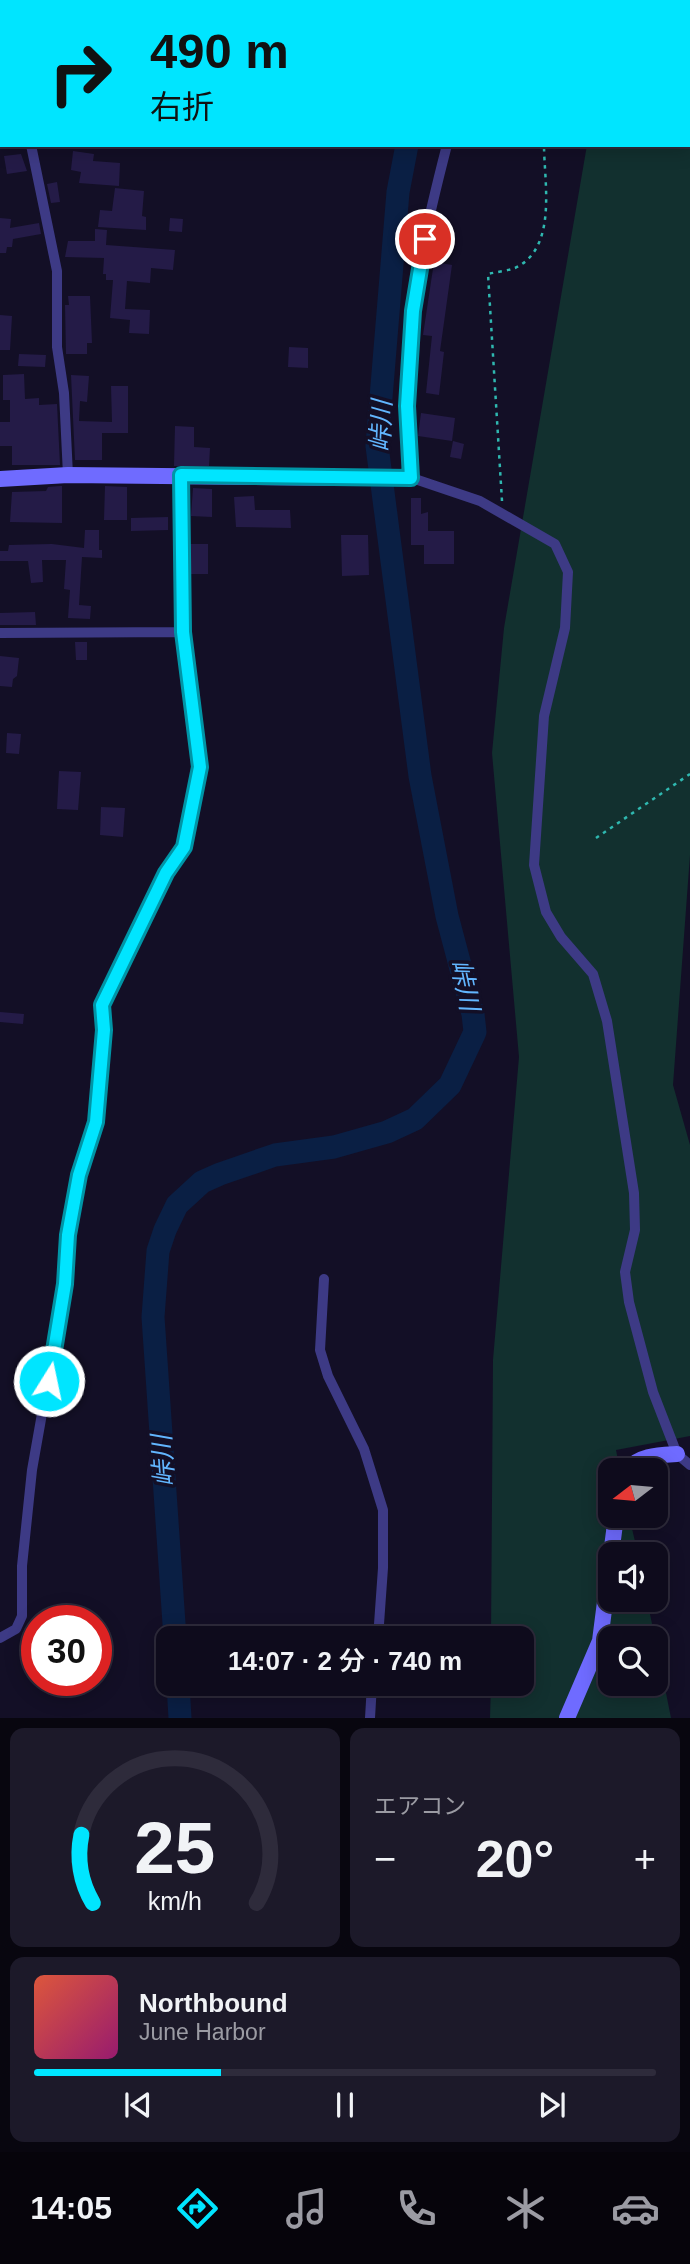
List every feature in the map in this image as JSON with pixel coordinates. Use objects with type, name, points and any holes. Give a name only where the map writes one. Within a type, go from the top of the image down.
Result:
[{"type":"street","points":[[31,147],[57,271],[57,347],[64,393],[68,475]]},
{"type":"street","points":[[411,478],[407,406],[413,311],[429,215],[446,147]]},
{"type":"street","points":[[0,479],[68,475],[411,478],[503,512],[555,544],[568,572],[565,628],[544,716],[534,865],[546,912],[561,937],[593,974],[607,1021],[634,1193],[635,1230],[625,1272],[629,1302],[653,1392],[677,1454],[690,1465]]},
{"type":"street","points":[[0,1638],[16,1629],[22,1616],[22,1566],[32,1470],[65,1284],[68,1235],[79,1175],[96,1122],[104,1030],[102,1005],[166,873],[184,847],[200,767],[183,632],[181,475]]},
{"type":"street","points":[[0,634],[183,632]]},
{"type":"street","points":[[324,1279],[320,1350],[328,1376],[364,1449],[383,1510],[380,1626]]},
{"type":"street","points":[[646,1458],[677,1454]]},
{"type":"street","points":[[567,1718],[600,1641],[614,1528]]},
{"type":"street","points":[[370,1718],[371,1696]]},
{"type":"path","points":[[503,512],[488,274],[516,267],[535,250],[541,237],[546,206],[544,147]]},
{"type":"path","points":[[596,838],[690,774]]},
{"type":"green space","points":[[587,147],[690,147],[690,855],[673,1085],[690,1145],[690,1436],[616,1450],[618,1458],[598,1458],[598,1528],[632,1528],[635,1542],[598,1542],[598,1612],[650,1612],[652,1626],[598,1626],[598,1696],[667,1696],[671,1718],[490,1718],[491,1696],[534,1696],[534,1626],[491,1626],[493,1360],[519,1057],[492,753],[504,628]]},
{"type":"building","points":[[73,151],[94,154],[93,161],[120,163],[119,186],[79,183],[81,172],[71,170]]},
{"type":"building","points":[[21,154],[27,171],[7,174],[4,156]]},
{"type":"building","points":[[57,182],[60,202],[51,203],[47,184]]},
{"type":"building","points":[[115,188],[144,191],[142,216],[146,217],[146,230],[98,227],[100,210],[112,211]]},
{"type":"building","points":[[0,218],[11,219],[10,228],[39,223],[41,234],[13,239],[12,247],[7,247],[6,253],[0,253]]},
{"type":"building","points":[[170,218],[183,219],[182,232],[169,231]]},
{"type":"building","points":[[95,229],[107,230],[106,245],[175,250],[173,270],[151,268],[150,283],[127,281],[125,309],[150,310],[149,334],[129,333],[130,320],[110,318],[113,280],[106,280],[106,274],[103,274],[104,258],[65,257],[68,241],[95,241]]},
{"type":"building","points":[[434,262],[452,265],[440,351],[444,352],[439,395],[426,393],[432,336],[423,335]]},
{"type":"building","points":[[68,296],[90,296],[92,343],[87,343],[87,354],[66,354],[65,305],[69,305]]},
{"type":"building","points":[[0,315],[12,316],[10,350],[0,350]]},
{"type":"building","points":[[289,347],[308,348],[308,368],[288,367]]},
{"type":"building","points":[[19,354],[46,355],[45,367],[18,366]]},
{"type":"building","points":[[24,374],[25,399],[39,398],[39,405],[57,404],[60,465],[12,465],[12,446],[0,446],[0,422],[10,422],[10,400],[3,400],[3,375]]},
{"type":"building","points":[[71,375],[89,376],[87,402],[80,401],[79,421],[112,422],[111,386],[128,386],[128,433],[102,433],[102,460],[75,460]]},
{"type":"building","points":[[421,413],[455,418],[452,441],[418,436]]},
{"type":"building","points":[[175,426],[194,427],[194,447],[210,448],[209,466],[174,466]]},
{"type":"building","points":[[453,441],[464,444],[461,459],[450,457]]},
{"type":"building","points":[[62,486],[62,523],[10,522],[12,492],[46,491],[48,487]]},
{"type":"building","points":[[105,486],[127,487],[127,520],[104,520]]},
{"type":"building","points":[[193,488],[212,489],[212,517],[191,516]]},
{"type":"building","points":[[254,496],[255,510],[290,510],[291,528],[236,527],[234,497]]},
{"type":"building","points":[[411,498],[421,498],[421,514],[428,512],[428,531],[454,531],[454,564],[424,564],[424,545],[411,545]]},
{"type":"building","points":[[168,517],[168,530],[131,531],[131,518]]},
{"type":"building","points":[[85,530],[99,530],[99,550],[102,550],[102,558],[82,557],[79,605],[91,606],[90,619],[68,618],[70,590],[64,589],[66,560],[42,560],[43,582],[31,583],[28,561],[0,561],[0,551],[8,551],[9,545],[52,544],[84,548]]},
{"type":"building","points":[[341,535],[368,535],[369,575],[342,576]]},
{"type":"building","points":[[190,544],[208,544],[208,574],[190,574]]},
{"type":"building","points":[[35,612],[36,625],[0,625],[0,613]]},
{"type":"building","points":[[75,642],[87,642],[87,660],[76,660]]},
{"type":"building","points":[[0,656],[19,658],[17,676],[13,679],[12,687],[0,686]]},
{"type":"building","points":[[7,733],[21,734],[19,754],[6,753]]},
{"type":"building","points":[[59,771],[81,772],[78,810],[57,809]]},
{"type":"building","points":[[101,807],[125,808],[123,837],[100,835]]},
{"type":"building","points":[[0,1012],[24,1014],[23,1024],[0,1022]]},
{"type":"waterway","name":"峠川","points":[[174,1626],[153,1317],[158,1251],[177,1205],[202,1182],[220,1174],[275,1155],[334,1147],[387,1132],[415,1119],[450,1085],[475,1032],[473,1014],[447,916],[420,776],[377,446],[398,192],[407,147]]},
{"type":"waterway","name":"峠川","points":[[179,1696],[180,1718]]},
{"type":"route","points":[[49,1381],[65,1284],[68,1235],[79,1175],[96,1122],[100,1048],[104,1030],[102,1005],[166,873],[184,847],[200,767],[183,632],[181,475],[411,478],[407,406],[413,311],[425,239]]}]
